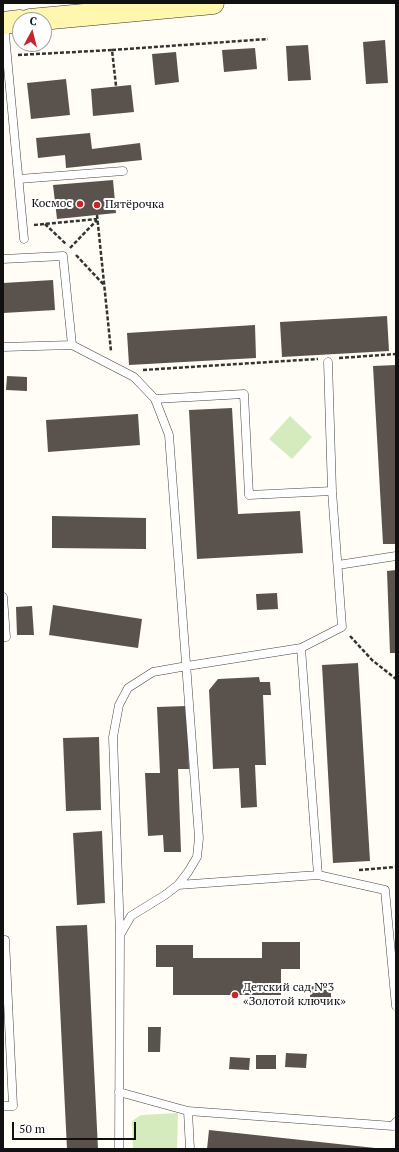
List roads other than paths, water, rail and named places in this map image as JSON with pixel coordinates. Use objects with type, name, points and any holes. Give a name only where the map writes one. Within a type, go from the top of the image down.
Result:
[{"type":"street","points":[[52,18],[213,3]]},
{"type":"lane","points":[[9,22],[7,56],[24,239]]},
{"type":"lane","points":[[18,179],[123,171]]},
{"type":"lane","points":[[3,259],[62,256],[72,345]]},
{"type":"lane","points":[[3,347],[72,345],[134,377],[155,399],[169,435],[199,838],[197,856],[188,872],[178,885],[131,916],[120,935]]},
{"type":"lane","points":[[119,1149],[120,935],[113,737],[119,705],[128,688],[153,672],[301,648],[342,627],[332,491],[329,360]]},
{"type":"lane","points":[[155,399],[244,394],[249,494],[332,491]]},
{"type":"lane","points":[[338,565],[396,556]]},
{"type":"lane","points":[[3,597],[6,637],[3,637]]},
{"type":"lane","points":[[301,648],[318,874]]},
{"type":"lane","points":[[178,885],[318,874],[385,890],[396,1006]]},
{"type":"lane","points":[[3,940],[5,940],[13,1106],[3,1106]]},
{"type":"lane","points":[[119,1092],[188,1111],[393,1126],[396,1122]]},
{"type":"lane","points":[[188,1111],[190,1149]]},
{"type":"place","name":"Космос","points":[[80,204]]},
{"type":"place","name":"Пятёрочка","points":[[97,205]]},
{"type":"place","name":"Детский сад №3 «Золотой ключик»","points":[[235,995]]}]
